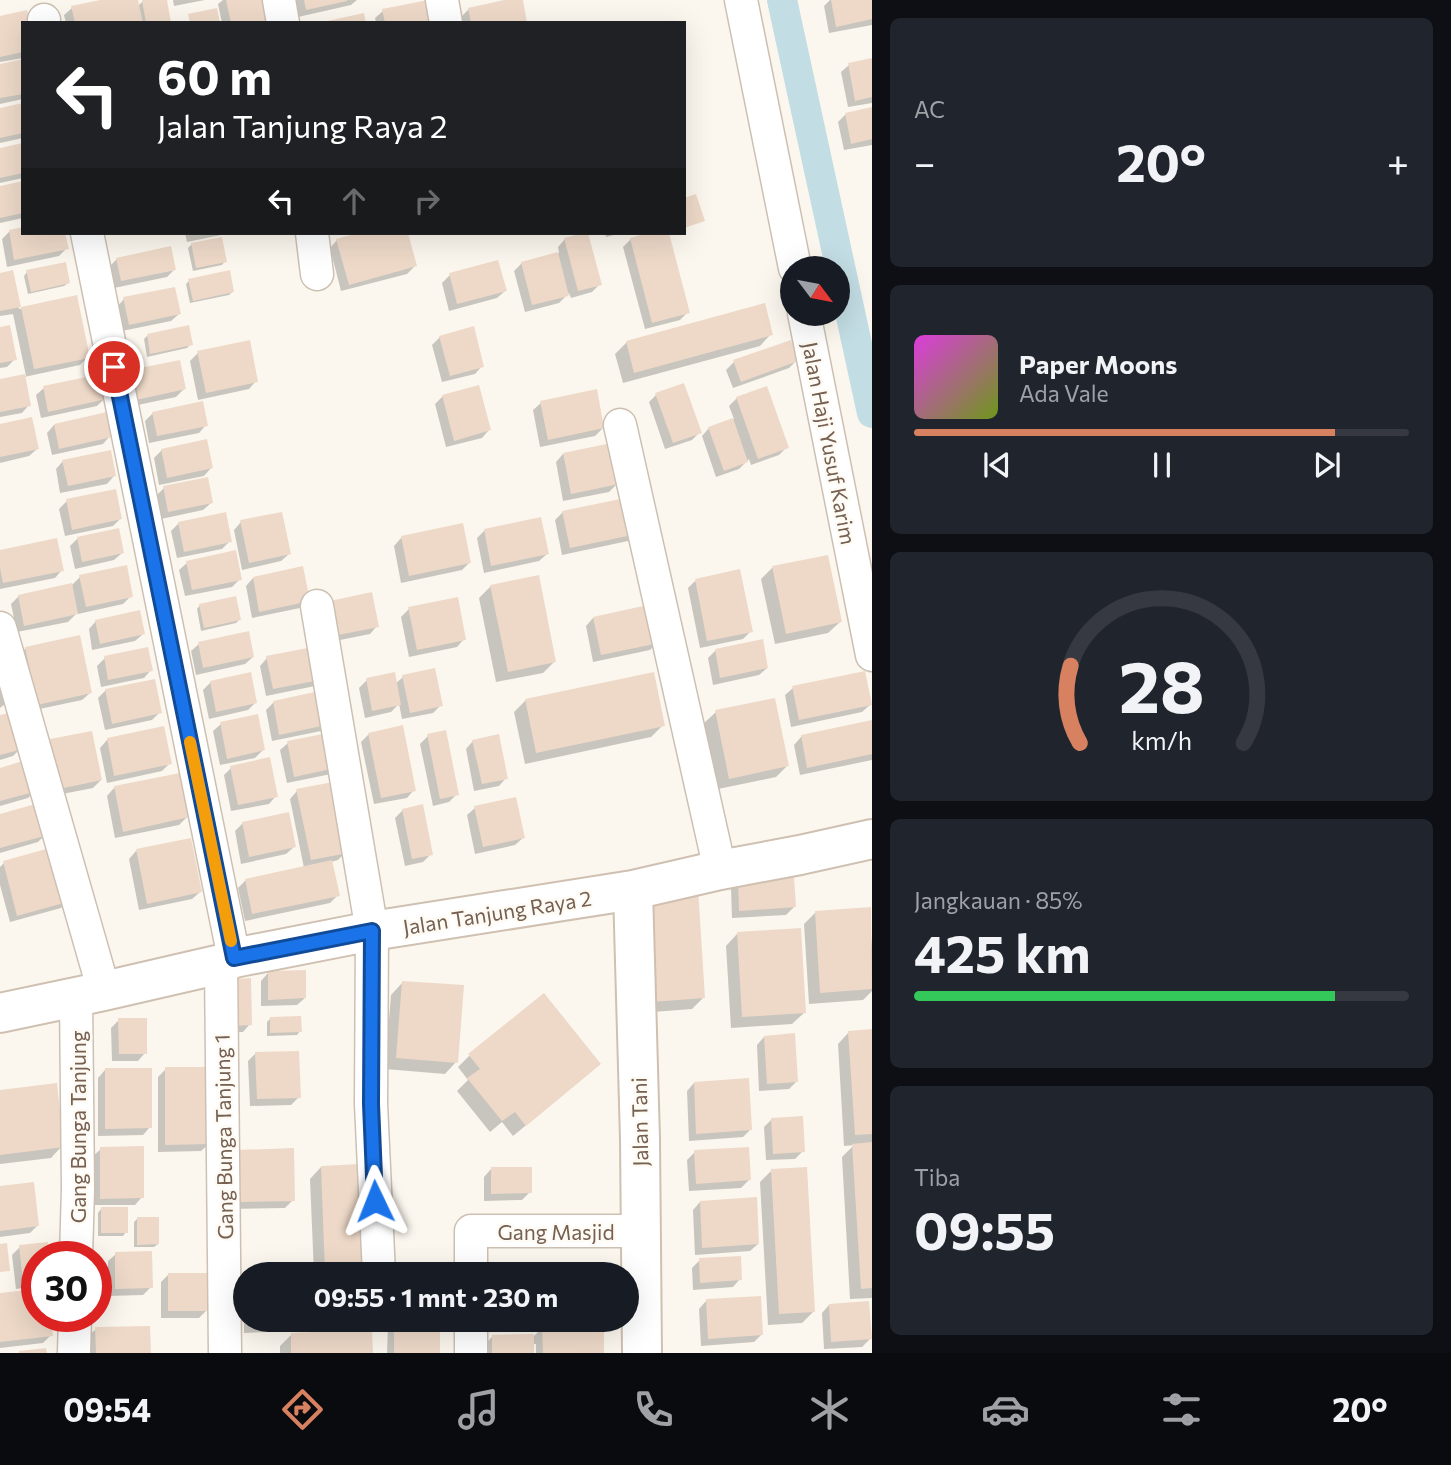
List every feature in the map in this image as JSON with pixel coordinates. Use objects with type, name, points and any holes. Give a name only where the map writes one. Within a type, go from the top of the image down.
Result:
[{"type":"street","points":[[279,0],[283,21]]},
{"type":"street","points":[[442,0],[446,21]]},
{"type":"street","points":[[741,0],[793,256]]},
{"type":"street","name":"Gang Bunga Tanjung 1","points":[[87,235],[228,961],[225,1353]]},
{"type":"street","points":[[312,235],[317,274]]},
{"type":"street","name":"Jalan Haji Yusuf Karim","points":[[807,326],[872,655]]},
{"type":"street","points":[[620,425],[720,870]]},
{"type":"street","points":[[317,607],[372,931],[371,1104],[378,1262]]},
{"type":"street","name":"Gang Bunga Tanjung","points":[[0,628],[90,994],[76,1241]]},
{"type":"street","name":"Jalan Tanjung Raya 2","points":[[0,1013],[372,931],[633,890],[872,839]]},
{"type":"street","name":"Jalan Tani","points":[[633,890],[642,1353]]},
{"type":"street","name":"Gang Masjid","points":[[471,1262],[471,1231],[641,1231]]},
{"type":"street","points":[[74,1353],[75,1332]]},
{"type":"street","points":[[471,1332],[471,1353]]},
{"type":"building","points":[[100,0],[138,0],[143,21],[75,21],[71,6]]},
{"type":"building","points":[[142,0],[167,0],[171,21],[146,21]]},
{"type":"building","points":[[226,0],[270,0],[270,21],[231,21]]},
{"type":"building","points":[[304,0],[347,0],[347,1],[306,10]]},
{"type":"building","points":[[428,0],[432,21],[385,21],[382,9]]},
{"type":"building","points":[[504,0],[523,0],[527,21],[471,21],[468,8]]},
{"type":"building","points":[[831,0],[872,0],[872,19],[836,27]]},
{"type":"building","points":[[217,8],[220,21],[190,21],[188,14]]},
{"type":"building","points":[[27,10],[30,21],[21,21],[21,52],[0,57],[0,16]]},
{"type":"building","points":[[364,13],[366,21],[328,21]]},
{"type":"building","points":[[872,58],[872,97],[855,101],[848,63]]},
{"type":"building","points":[[21,59],[21,94],[0,98],[0,64]]},
{"type":"building","points":[[21,103],[21,133],[0,138],[0,108]]},
{"type":"building","points":[[872,107],[872,139],[851,144],[845,113]]},
{"type":"building","points":[[21,143],[21,173],[0,178],[0,148]]},
{"type":"building","points":[[21,181],[21,213],[0,218],[0,186]]},
{"type":"building","points":[[696,194],[705,221],[686,227],[686,197]]},
{"type":"building","points":[[21,227],[21,235],[66,235],[69,249],[14,260],[9,230]]},
{"type":"building","points":[[351,235],[409,235],[417,266],[349,285],[336,239]]},
{"type":"building","points":[[589,235],[602,285],[578,291],[564,238]]},
{"type":"building","points":[[641,235],[670,235],[690,313],[652,323],[630,238]]},
{"type":"building","points":[[222,237],[227,262],[196,268],[191,243]]},
{"type":"building","points":[[171,246],[176,270],[121,281],[116,258]]},
{"type":"building","points":[[558,252],[569,296],[532,305],[521,262]]},
{"type":"building","points":[[498,260],[507,291],[457,304],[449,273]]},
{"type":"building","points":[[66,262],[70,283],[31,292],[26,270]]},
{"type":"building","points":[[13,270],[21,307],[0,311],[0,273]]},
{"type":"building","points":[[230,270],[234,292],[193,301],[188,279]]},
{"type":"building","points":[[175,287],[181,314],[129,325],[123,297]]},
{"type":"building","points":[[77,295],[90,358],[34,369],[21,307]]},
{"type":"building","points":[[765,303],[773,335],[634,373],[626,341]]},
{"type":"building","points":[[10,325],[17,360],[0,363],[0,327]]},
{"type":"building","points":[[189,325],[193,345],[150,354],[147,334]]},
{"type":"building","points":[[474,326],[484,367],[450,376],[439,336]]},
{"type":"building","points":[[250,340],[258,382],[206,393],[197,351]]},
{"type":"building","points":[[791,340],[798,361],[741,382],[733,360]]},
{"type":"building","points":[[180,360],[186,389],[136,400],[130,370]]},
{"type":"building","points":[[25,374],[31,406],[0,412],[0,379]]},
{"type":"building","points":[[101,374],[106,399],[48,412],[43,386]]},
{"type":"building","points":[[684,383],[702,433],[673,443],[655,393]]},
{"type":"building","points":[[479,385],[491,430],[454,441],[442,395]]},
{"type":"building","points":[[767,386],[789,448],[758,459],[736,397]]},
{"type":"building","points":[[597,389],[604,428],[548,440],[540,401]]},
{"type":"building","points":[[203,401],[208,426],[157,436],[152,412]]},
{"type":"building","points":[[107,412],[112,437],[59,449],[54,424]]},
{"type":"building","points":[[32,417],[39,449],[0,457],[0,424]]},
{"type":"building","points":[[733,418],[748,462],[724,471],[708,427]]},
{"type":"building","points":[[207,439],[213,468],[167,478],[161,449]]},
{"type":"building","points":[[611,443],[619,484],[571,494],[563,453]]},
{"type":"building","points":[[111,450],[116,476],[68,486],[62,460]]},
{"type":"building","points":[[208,477],[213,503],[168,512],[163,486]]},
{"type":"building","points":[[116,489],[122,519],[72,530],[66,499]]},
{"type":"building","points":[[630,497],[637,534],[570,548],[562,511]]},
{"type":"building","points":[[226,512],[232,542],[184,552],[178,522]]},
{"type":"building","points":[[282,512],[291,554],[249,563],[240,520]]},
{"type":"building","points":[[541,517],[549,554],[491,566],[484,529]]},
{"type":"building","points":[[463,523],[471,563],[409,576],[401,536]]},
{"type":"building","points":[[119,528],[124,553],[82,562],[77,537]]},
{"type":"building","points":[[57,538],[64,571],[3,583],[0,550]]},
{"type":"building","points":[[236,550],[242,580],[192,590],[186,561]]},
{"type":"building","points":[[828,555],[842,622],[786,634],[772,566]]},
{"type":"building","points":[[127,565],[133,597],[86,607],[79,575]]},
{"type":"building","points":[[303,566],[310,601],[259,612],[253,577]]},
{"type":"building","points":[[740,569],[753,632],[707,641],[695,579]]},
{"type":"building","points":[[539,575],[556,662],[508,672],[490,585]]},
{"type":"building","points":[[72,583],[78,614],[24,626],[18,595]]},
{"type":"building","points":[[372,592],[379,627],[338,635],[330,601]]},
{"type":"building","points":[[236,596],[241,620],[204,628],[199,604]]},
{"type":"building","points":[[458,597],[466,640],[417,650],[408,607]]},
{"type":"building","points":[[652,604],[659,643],[601,655],[593,617]]},
{"type":"building","points":[[140,610],[145,634],[100,644],[95,620]]},
{"type":"building","points":[[249,631],[254,657],[203,668],[198,642]]},
{"type":"building","points":[[80,635],[92,693],[37,705],[25,647]]},
{"type":"building","points":[[763,639],[768,668],[720,678],[715,649]]},
{"type":"building","points":[[318,646],[325,679],[273,689],[266,656]]},
{"type":"building","points":[[148,647],[153,671],[108,680],[104,656]]},
{"type":"building","points":[[435,668],[443,706],[410,713],[402,675]]},
{"type":"building","points":[[865,671],[872,705],[799,720],[792,686]]},
{"type":"building","points":[[251,672],[257,703],[216,712],[210,681]]},
{"type":"building","points":[[395,672],[401,705],[372,711],[366,678]]},
{"type":"building","points":[[654,672],[665,726],[536,753],[525,699]]},
{"type":"building","points":[[155,679],[162,713],[112,724],[105,689]]},
{"type":"building","points":[[324,690],[331,724],[279,735],[273,701]]},
{"type":"building","points":[[775,698],[789,766],[729,779],[715,710]]},
{"type":"building","points":[[13,712],[23,749],[0,755],[0,715]]},
{"type":"building","points":[[258,714],[265,750],[227,759],[220,722]]},
{"type":"building","points":[[872,720],[872,754],[807,768],[801,735]]},
{"type":"building","points":[[403,725],[416,791],[381,798],[368,733]]},
{"type":"building","points":[[164,726],[172,764],[114,776],[107,738]]},
{"type":"building","points":[[446,730],[459,795],[440,799],[427,734]]},
{"type":"building","points":[[92,731],[102,780],[59,789],[50,739]]},
{"type":"building","points":[[333,732],[340,767],[294,777],[287,741]]},
{"type":"building","points":[[499,734],[508,779],[482,784],[472,740]]},
{"type":"building","points":[[270,757],[278,797],[238,805],[230,766]]},
{"type":"building","points":[[29,759],[38,791],[0,801],[0,768]]},
{"type":"building","points":[[180,773],[189,817],[123,832],[114,786]]},
{"type":"building","points":[[333,782],[348,853],[311,860],[296,789]]},
{"type":"building","points":[[516,797],[525,838],[483,847],[474,806]]},
{"type":"building","points":[[39,803],[48,835],[0,848],[0,814]]},
{"type":"building","points":[[423,804],[433,855],[412,859],[402,809]]},
{"type":"building","points":[[289,812],[296,847],[249,857],[242,822]]},
{"type":"building","points":[[191,838],[202,892],[147,904],[136,849]]},
{"type":"building","points":[[57,846],[71,901],[17,916],[3,861]]},
{"type":"building","points":[[332,860],[340,896],[252,914],[245,879]]},
{"type":"building","points":[[794,876],[796,907],[739,911],[738,879]]},
{"type":"building","points":[[698,888],[705,998],[651,1002],[645,892]]},
{"type":"building","points":[[871,907],[872,989],[820,993],[815,911]]},
{"type":"building","points":[[801,928],[806,1013],[742,1017],[737,932]]},
{"type":"building","points":[[306,970],[306,998],[268,1000],[268,971]]},
{"type":"building","points":[[251,978],[252,1025],[231,1026],[230,979]]},
{"type":"building","points":[[402,981],[464,985],[458,1063],[396,1058]]},
{"type":"building","points":[[544,993],[601,1064],[526,1126],[515,1112],[502,1121],[467,1078],[480,1069],[468,1054]]},
{"type":"building","points":[[301,1016],[302,1032],[270,1033],[270,1017]]},
{"type":"building","points":[[118,1018],[147,1018],[147,1054],[119,1054]]},
{"type":"building","points":[[872,1029],[872,1134],[855,1135],[848,1031]]},
{"type":"building","points":[[795,1033],[798,1082],[767,1084],[764,1036]]},
{"type":"building","points":[[299,1051],[301,1098],[257,1099],[255,1052]]},
{"type":"building","points":[[165,1067],[210,1067],[210,1144],[165,1145]]},
{"type":"building","points":[[105,1068],[152,1068],[152,1128],[105,1129]]},
{"type":"building","points":[[749,1078],[752,1130],[696,1134],[694,1082]]},
{"type":"building","points":[[57,1083],[64,1147],[0,1155],[0,1090]]},
{"type":"building","points":[[803,1116],[805,1152],[773,1154],[771,1118]]},
{"type":"building","points":[[872,1142],[872,1288],[861,1289],[852,1144]]},
{"type":"building","points":[[144,1146],[144,1198],[100,1199],[100,1147]]},
{"type":"building","points":[[749,1147],[751,1180],[696,1184],[694,1150]]},
{"type":"building","points":[[294,1148],[295,1201],[238,1202],[237,1150]]},
{"type":"building","points":[[360,1164],[364,1262],[325,1262],[321,1166]]},
{"type":"building","points":[[491,1167],[532,1167],[532,1193],[491,1194]]},
{"type":"building","points":[[807,1167],[815,1312],[779,1314],[771,1169]]},
{"type":"building","points":[[34,1182],[39,1226],[0,1231],[0,1186]]},
{"type":"building","points":[[757,1197],[759,1244],[702,1248],[700,1201]]},
{"type":"building","points":[[101,1207],[128,1207],[128,1233],[101,1233]]},
{"type":"building","points":[[137,1217],[159,1217],[159,1244],[137,1245]]},
{"type":"building","points":[[7,1243],[10,1271],[0,1272],[0,1244]]},
{"type":"building","points":[[152,1251],[153,1288],[115,1289],[115,1252]]},
{"type":"building","points":[[741,1256],[742,1280],[700,1283],[699,1258]]},
{"type":"building","points":[[168,1273],[208,1273],[209,1311],[168,1311]]},
{"type":"building","points":[[21,1291],[21,1332],[53,1332],[53,1336],[0,1342],[0,1293]]},
{"type":"building","points":[[761,1296],[763,1335],[708,1339],[706,1299]]},
{"type":"building","points":[[869,1301],[872,1339],[831,1342],[829,1304]]},
{"type":"building","points":[[150,1326],[151,1353],[96,1353],[95,1332],[112,1332],[112,1327]]},
{"type":"building","points":[[372,1332],[373,1353],[291,1353],[291,1333]]},
{"type":"building","points":[[394,1332],[440,1332],[440,1353],[394,1353]]},
{"type":"building","points":[[542,1332],[604,1332],[604,1353],[543,1353]]},
{"type":"building","points":[[534,1334],[534,1353],[492,1353],[492,1335]]},
{"type":"building","points":[[46,1348],[47,1353],[19,1353],[19,1351]]},
{"type":"waterway","points":[[782,0],[872,413]]},
{"type":"slow traffic","points":[[190,742],[231,941]]},
{"type":"route","points":[[114,367],[234,958],[372,931],[371,1104],[375,1201]]}]
